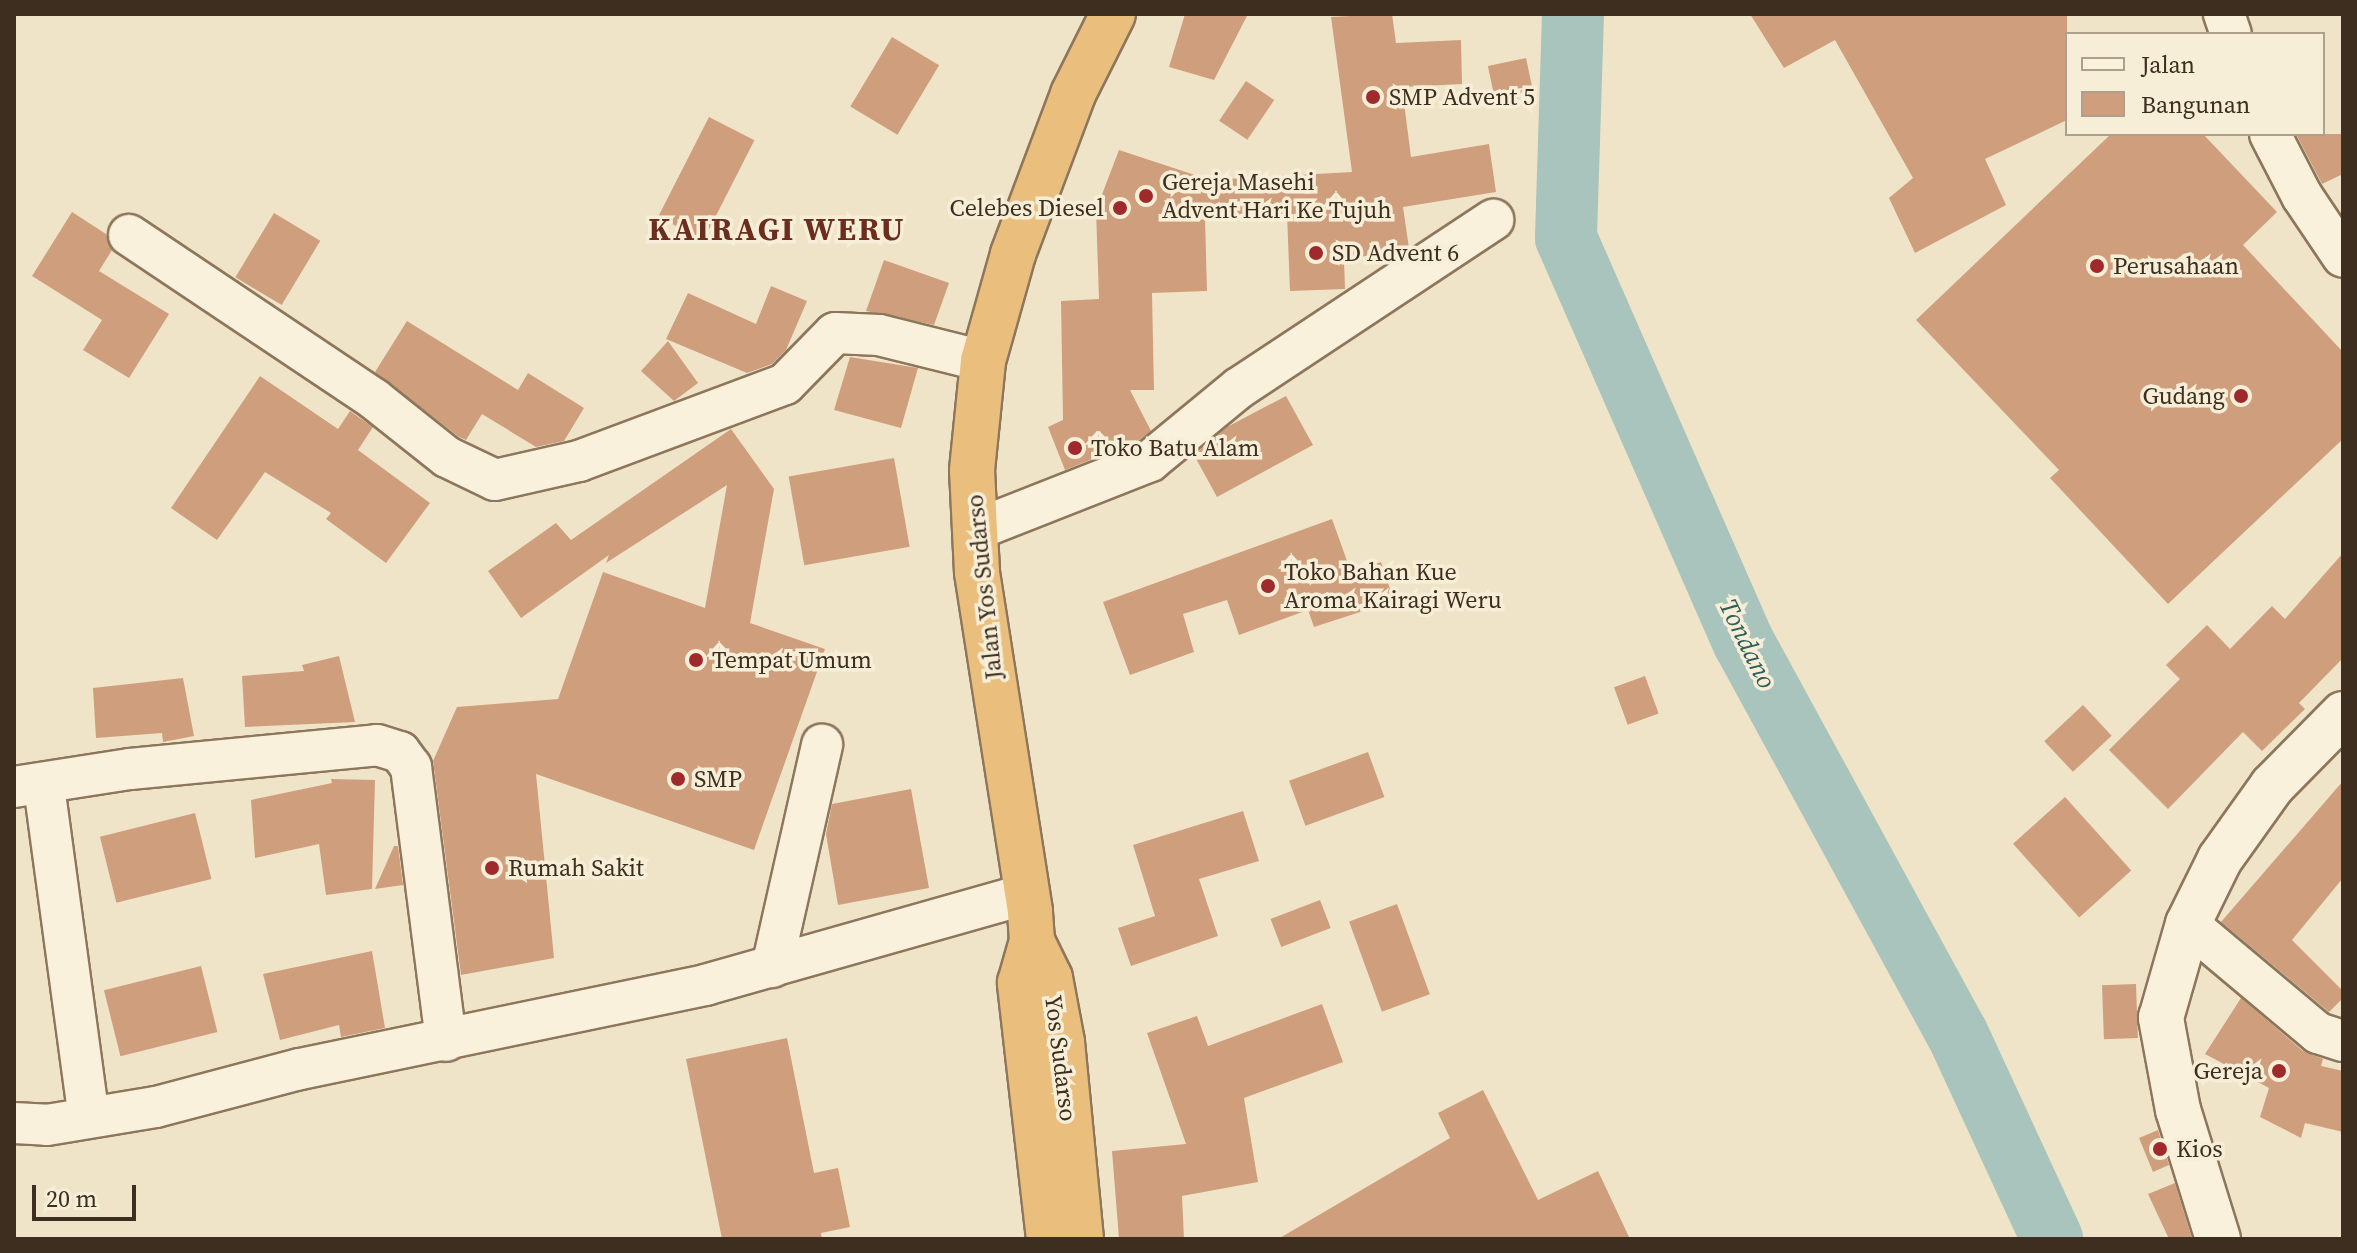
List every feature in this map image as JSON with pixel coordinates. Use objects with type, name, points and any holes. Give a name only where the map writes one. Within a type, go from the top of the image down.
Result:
[{"type":"highway","name":"Jalan Yos Sudarso","points":[[1032,941],[975,530],[972,470],[983,361],[1013,254],[1051,152],[1113,14]]},
{"type":"highway","name":"Yos Sudarso","points":[[1032,941],[1020,983],[1049,1239]]},
{"type":"highway","name":"Yos Sudarso","points":[[1032,941],[1050,978],[1062,1042],[1081,1239]]},
{"type":"main road","points":[[2218,1239],[2178,1110],[2161,1018],[2188,924],[2220,859],[2272,786],[2343,714]]},
{"type":"street","points":[[2271,136],[2302,196],[2343,257]]},
{"type":"street","points":[[975,530],[1150,461],[1239,388],[1493,220]]},
{"type":"street","points":[[129,235],[374,399],[447,457],[495,480],[579,461],[785,384],[835,333],[879,335],[983,361]]},
{"type":"street","points":[[89,1117],[29,787],[130,769],[377,745],[400,752],[411,767],[446,1041]]},
{"type":"street","points":[[772,967],[822,745]]},
{"type":"street","points":[[14,1123],[47,1125],[446,1041],[772,967],[1026,894]]},
{"type":"street","points":[[2188,924],[2318,1033],[2343,1041]]},
{"type":"building","points":[[1185,14],[1248,14],[1214,80],[1169,67]]},
{"type":"building","points":[[1392,14],[1396,43],[1461,40],[1462,84],[1402,87],[1411,157],[1489,144],[1496,192],[1403,207],[1409,248],[1344,260],[1345,289],[1290,291],[1287,214],[1205,218],[1207,291],[1152,293],[1154,390],[1130,390],[1151,431],[1138,441],[1065,470],[1048,427],[1063,420],[1061,301],[1099,299],[1096,210],[1119,150],[1210,180],[1352,172],[1331,17]]},
{"type":"building","points":[[1750,14],[2067,14],[2065,121],[1985,159],[2006,205],[1915,253],[1889,198],[1913,178],[1835,40],[1784,68]]},
{"type":"building","points":[[892,37],[939,65],[897,135],[850,106]]},
{"type":"building","points":[[1526,58],[1534,95],[1496,103],[1488,66]]},
{"type":"building","points":[[1246,81],[1274,100],[1247,140],[1219,121]]},
{"type":"building","points":[[709,117],[754,140],[704,240],[658,217]]},
{"type":"building","points":[[2343,134],[2343,174],[2322,184],[2297,136]]},
{"type":"building","points":[[2109,136],[2205,136],[2277,212],[2243,245],[2343,352],[2343,439],[2168,604],[2050,478],[2059,470],[1916,320]]},
{"type":"building","points":[[72,212],[106,234],[112,250],[99,271],[169,314],[129,378],[83,350],[102,320],[32,276]]},
{"type":"building","points":[[274,213],[320,241],[282,305],[235,277]]},
{"type":"building","points":[[884,260],[949,283],[934,325],[866,311]]},
{"type":"building","points":[[771,286],[807,301],[786,350],[772,364],[747,373],[666,339],[688,293],[756,324]]},
{"type":"building","points":[[407,321],[518,390],[528,373],[584,408],[564,441],[536,447],[482,414],[466,440],[459,437],[375,372]]},
{"type":"building","points":[[668,341],[698,383],[674,401],[641,371]]},
{"type":"building","points":[[850,357],[918,368],[901,428],[834,410]]},
{"type":"building","points":[[260,376],[338,429],[350,411],[373,427],[358,450],[430,503],[386,563],[326,519],[331,513],[265,472],[217,540],[171,508]]},
{"type":"building","points":[[1286,396],[1313,445],[1217,497],[1194,455],[1227,427]]},
{"type":"building","points":[[731,429],[774,489],[750,623],[825,649],[754,850],[536,774],[554,958],[461,975],[433,761],[457,707],[558,699],[603,572],[705,608],[727,485],[606,563],[609,555],[521,618],[488,571],[556,523],[571,540]]},
{"type":"building","points":[[894,458],[910,547],[804,565],[789,477]]},
{"type":"building","name":"Toko Bahan Kue Aroma Kairagi Weru","points":[[1332,519],[1351,572],[1381,562],[1394,601],[1314,627],[1308,610],[1239,635],[1227,600],[1183,614],[1194,652],[1130,675],[1103,602]]},
{"type":"building","points":[[2343,553],[2343,658],[2299,703],[2305,709],[2262,751],[2243,732],[2168,809],[2109,750],[2180,679],[2166,665],[2207,625],[2230,649],[2272,606],[2285,619]]},
{"type":"building","points":[[339,656],[355,722],[245,727],[242,676],[304,671],[302,665]]},
{"type":"building","points":[[1645,676],[1659,714],[1628,725],[1614,687]]},
{"type":"building","points":[[183,678],[194,736],[163,742],[162,733],[96,738],[93,688]]},
{"type":"building","points":[[2083,705],[2112,736],[2073,772],[2044,741]]},
{"type":"building","points":[[1368,752],[1384,797],[1305,826],[1289,781]]},
{"type":"building","points":[[331,779],[375,780],[372,889],[326,895],[319,844],[255,858],[251,800],[332,783]]},
{"type":"building","points":[[2343,781],[2343,878],[2292,940],[2343,991],[2343,998],[2329,1012],[2221,922]]},
{"type":"building","points":[[911,789],[929,888],[838,905],[826,834],[832,804]]},
{"type":"building","points":[[2065,797],[2131,871],[2079,917],[2013,844]]},
{"type":"building","points":[[1243,811],[1259,861],[1199,879],[1218,936],[1131,966],[1118,928],[1155,916],[1133,845]]},
{"type":"building","points":[[195,813],[211,879],[116,903],[100,837]]},
{"type":"building","points":[[394,846],[398,846],[403,885],[375,889]]},
{"type":"building","points":[[1320,900],[1331,928],[1281,947],[1271,919]]},
{"type":"building","points":[[1397,904],[1430,994],[1382,1012],[1349,921]]},
{"type":"building","points":[[372,951],[385,1028],[341,1037],[339,1025],[280,1040],[263,974]]},
{"type":"building","points":[[201,966],[217,1032],[120,1056],[104,990]]},
{"type":"building","points":[[2136,984],[2138,1038],[2104,1039],[2102,985]]},
{"type":"building","name":"Gereja","points":[[2241,998],[2303,1051],[2323,1059],[2321,1066],[2343,1071],[2343,1132],[2305,1123],[2301,1138],[2260,1117],[2269,1088],[2205,1054]]},
{"type":"building","points":[[1322,1004],[1343,1062],[1244,1098],[1258,1182],[1182,1196],[1184,1239],[1119,1239],[1112,1151],[1186,1144],[1147,1033],[1197,1016],[1208,1046]]},
{"type":"building","points":[[787,1038],[814,1173],[838,1168],[850,1227],[821,1233],[822,1239],[722,1239],[686,1059]]},
{"type":"building","points":[[1483,1090],[1538,1200],[1598,1171],[1630,1239],[1278,1239],[1450,1138],[1438,1113]]},
{"type":"building","name":"Kios","points":[[2158,1130],[2169,1165],[2153,1172],[2139,1138]]},
{"type":"building","name":"Kios","points":[[2175,1183],[2192,1239],[2169,1239],[2148,1194]]},
{"type":"waterway","name":"Tondano","points":[[1573,14],[1566,238],[1744,643],[1957,1033],[2052,1239]]},
{"type":"place","name":"SMP Advent 5","points":[[1373,97]]},
{"type":"place","name":"Gereja Masehi Advent Hari Ke Tujuh","points":[[1146,196]]},
{"type":"place","name":"Celebes Diesel","points":[[1120,208]]},
{"type":"place","name":"SD Advent 6","points":[[1316,253]]},
{"type":"place","name":"Perusahaan","points":[[2097,266]]},
{"type":"place","name":"Gudang","points":[[2241,396]]},
{"type":"place","name":"Toko Batu Alam","points":[[1075,448]]},
{"type":"place","name":"Toko Bahan Kue Aroma Kairagi Weru","points":[[1268,586]]},
{"type":"place","name":"Tempat Umum","points":[[696,660]]},
{"type":"place","name":"SMP","points":[[678,779]]},
{"type":"place","name":"Rumah Sakit","points":[[492,868]]},
{"type":"place","name":"Gereja","points":[[2279,1071]]},
{"type":"place","name":"Kios","points":[[2160,1149]]},
{"type":"district","name":"KAIRAGI WERU","points":[[777,229]]}]
